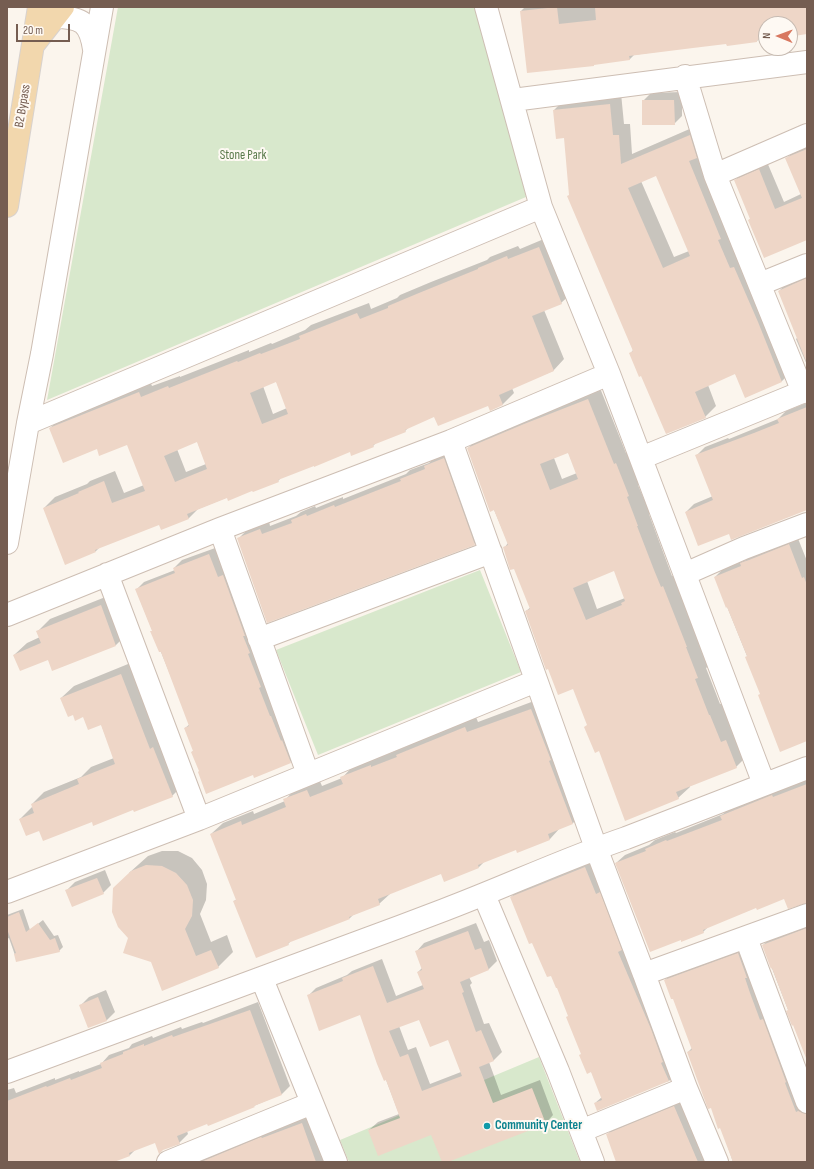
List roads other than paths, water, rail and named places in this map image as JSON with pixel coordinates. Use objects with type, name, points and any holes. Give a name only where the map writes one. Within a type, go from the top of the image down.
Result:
[{"type":"main road","name":"B2 Bypass","points":[[7,206],[34,44],[52,10]]},
{"type":"street","points":[[7,543],[28,423],[42,354],[102,7]]},
{"type":"street","points":[[486,7],[513,100],[541,207],[609,374],[764,784]]},
{"type":"street","points":[[52,10],[78,20],[86,26],[92,36],[94,51]]},
{"type":"street","points":[[513,100],[686,76],[807,62]]},
{"type":"street","points":[[641,458],[805,391],[716,175],[686,76]]},
{"type":"street","points":[[716,175],[807,135]]},
{"type":"street","points":[[28,423],[541,207]]},
{"type":"street","points":[[760,284],[807,264]]},
{"type":"street","points":[[7,615],[107,574],[451,441],[609,374]]},
{"type":"street","points":[[451,441],[596,848],[686,1088],[717,1162]]},
{"type":"street","points":[[685,574],[744,548],[806,528]]},
{"type":"street","points":[[220,530],[308,774]]},
{"type":"street","points":[[259,639],[491,552]]},
{"type":"street","points":[[107,574],[199,819]]},
{"type":"street","points":[[7,892],[199,819],[536,681]]},
{"type":"street","points":[[7,1072],[262,979],[484,895],[596,848],[626,838],[807,768]]},
{"type":"street","points":[[484,895],[555,1064],[593,1162]]},
{"type":"street","points":[[644,974],[807,915]]},
{"type":"street","points":[[746,938],[807,1102]]},
{"type":"street","points":[[262,979],[336,1162]]},
{"type":"street","points":[[581,1131],[686,1088]]},
{"type":"street","points":[[168,1162],[214,1153],[312,1102]]},
{"type":"place","name":"Community Center","points":[[487,1126]]},
{"type":"park label","name":"Stone Park","points":[[243,156]]}]
